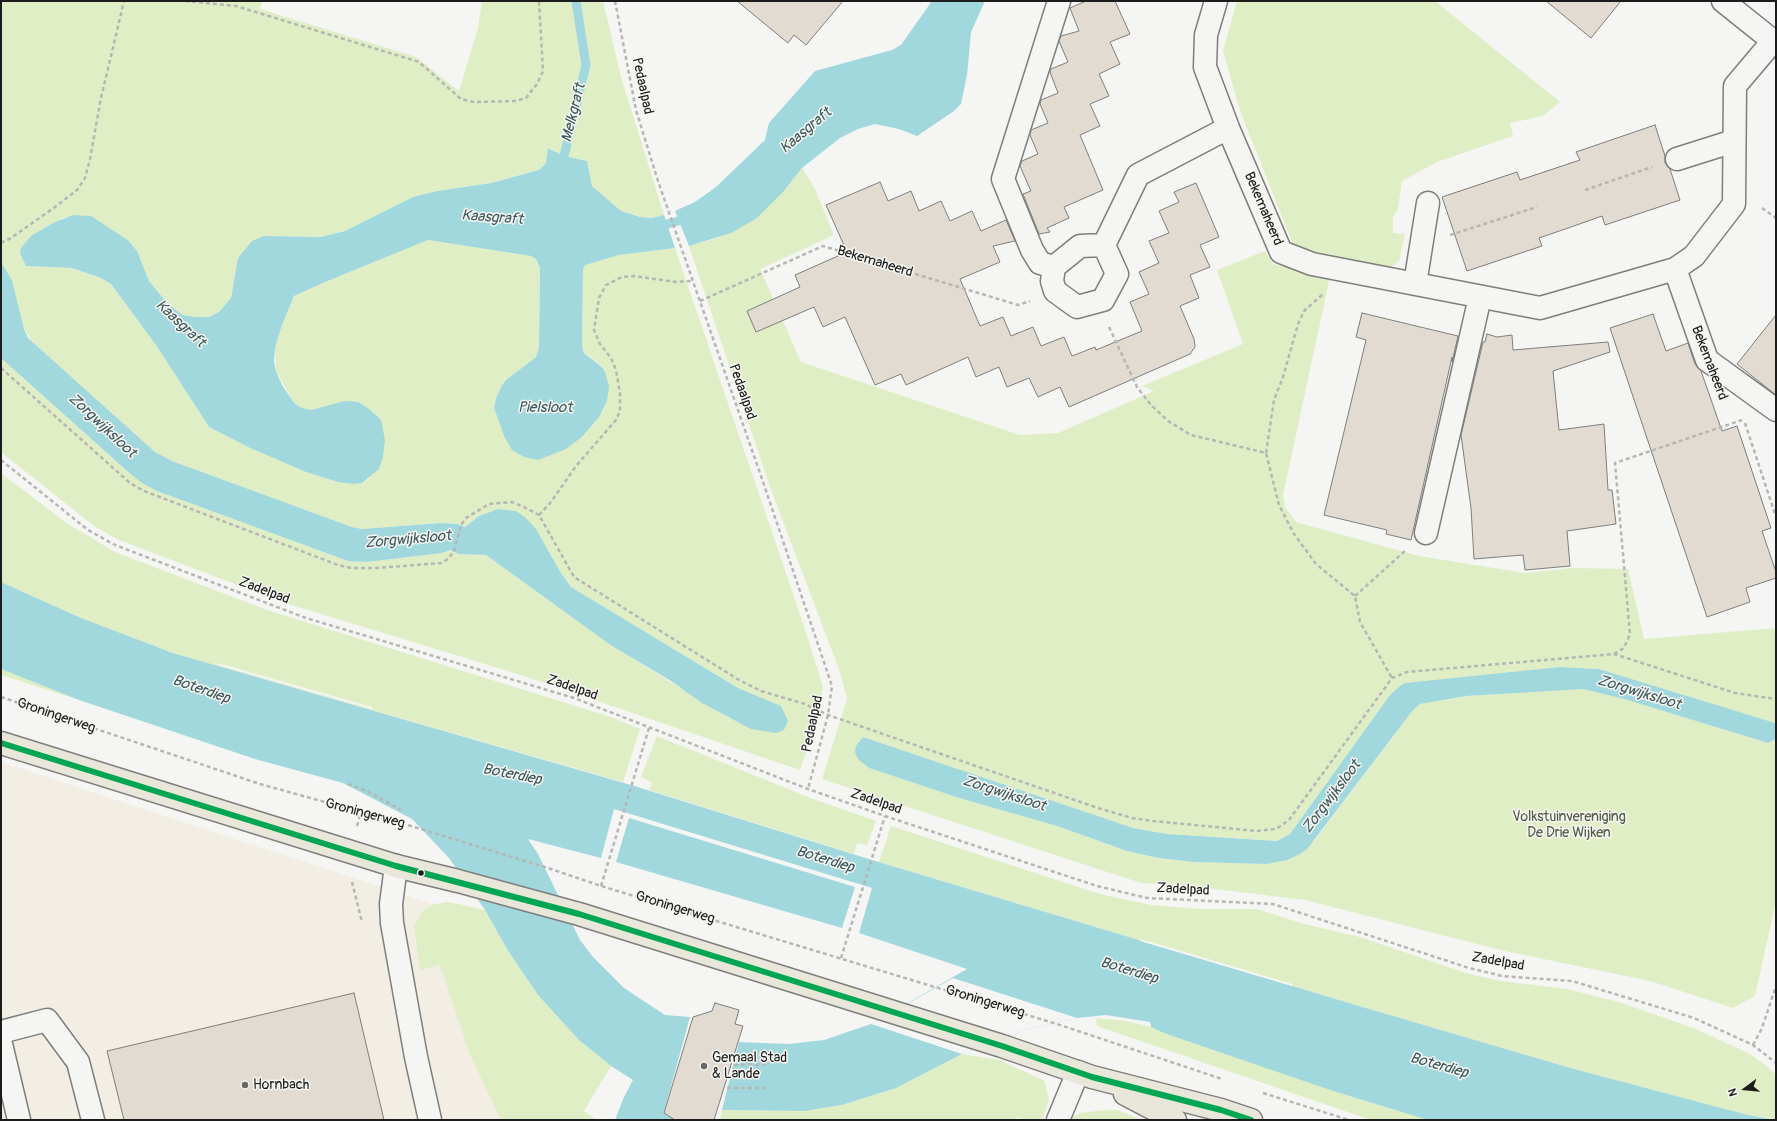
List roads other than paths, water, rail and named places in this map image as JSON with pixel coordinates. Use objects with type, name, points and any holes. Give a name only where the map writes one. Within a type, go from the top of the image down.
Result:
[{"type":"main road","points":[[1,743],[396,866],[458,880],[579,914],[1002,1046],[1085,1074],[1220,1110],[1251,1120]]},
{"type":"main road","points":[[1085,1074],[1176,1120]]},
{"type":"street","points":[[1054,266],[1040,263],[1032,250],[1003,179],[1059,1]]},
{"type":"street","name":"Bekemaheerd","points":[[1216,1],[1206,35],[1205,67],[1228,128],[1281,252],[1312,264],[1540,308],[1675,270],[1694,256],[1734,204],[1735,86],[1775,40],[1723,1]]},
{"type":"street","points":[[1104,245],[1138,175],[1228,128]]},
{"type":"street","points":[[1677,159],[1734,141]]},
{"type":"street","points":[[1415,284],[1428,203]]},
{"type":"street","points":[[1104,245],[1117,274],[1103,300],[1077,307],[1055,291],[1052,281],[1054,266],[1080,246],[1104,245]]},
{"type":"street","name":"Bekemaheerd","points":[[1675,270],[1707,360],[1776,410]]},
{"type":"street","points":[[1426,533],[1480,297]]},
{"type":"street","points":[[396,866],[391,904],[392,923],[415,1050],[430,1120]]},
{"type":"street","points":[[1,1032],[47,1020],[78,1062],[93,1120]]},
{"type":"street","points":[[1,1044],[20,1120]]},
{"type":"street","points":[[1058,1120],[1085,1074]]},
{"type":"water","points":[[932,1],[985,1],[971,32],[967,75],[961,104],[954,111],[917,136],[899,129],[875,124],[858,129],[840,138],[802,168],[783,192],[757,218],[731,233],[689,246],[675,211],[695,202],[716,187],[765,140],[769,123],[815,71],[892,50],[901,45]]},
{"type":"water","name":"Pielsloot","points":[[548,148],[564,156],[587,161],[592,186],[621,211],[640,217],[652,218],[664,215],[675,248],[619,255],[585,265],[583,269],[582,347],[584,353],[602,367],[605,372],[609,386],[607,401],[599,417],[582,437],[566,449],[538,460],[524,457],[512,450],[504,436],[494,408],[496,398],[502,385],[506,380],[536,357],[539,348],[540,268],[536,259],[531,256],[428,240],[294,296],[282,325],[275,348],[274,362],[282,385],[295,404],[302,408],[311,410],[345,401],[358,402],[369,409],[381,420],[385,440],[383,457],[379,469],[362,483],[353,484],[338,482],[306,472],[250,448],[209,427],[156,345],[111,284],[101,278],[72,268],[26,266],[20,254],[21,248],[32,235],[55,222],[73,215],[91,216],[128,240],[137,251],[149,281],[168,304],[183,315],[209,317],[219,312],[231,298],[238,258],[252,241],[264,236],[321,237],[345,231],[413,197],[437,191],[491,183],[539,170],[546,163]]},
{"type":"water","points":[[1,262],[12,280],[24,329],[28,338],[155,452],[172,461],[352,527],[362,529],[441,523],[458,524],[465,527],[479,516],[498,509],[516,511],[526,518],[536,529],[561,573],[571,587],[738,688],[781,706],[788,721],[784,730],[776,733],[751,729],[702,703],[671,681],[612,646],[486,555],[459,554],[450,550],[442,553],[367,562],[348,561],[157,491],[142,483],[1,358]]},
{"type":"water","name":"Boterdiep","points":[[1,582],[81,618],[173,653],[631,785],[872,860],[1574,1069],[1748,1115],[1776,1120],[1428,1120],[1333,1091],[1164,1033],[1151,1027],[1150,1022],[1106,1015],[1077,1018],[1028,1029],[962,1054],[896,1088],[842,1105],[805,1111],[722,1110],[739,1042],[789,1044],[824,1040],[871,1024],[967,969],[859,933],[872,888],[614,809],[601,858],[528,839],[538,854],[580,940],[593,957],[624,988],[665,1015],[690,1017],[664,1112],[679,1120],[615,1120],[624,1097],[633,1080],[611,1066],[579,1040],[538,995],[507,949],[485,910],[449,858],[412,819],[343,783],[255,759],[79,700],[1,669]]},
{"type":"water","name":"Zorgwijksloot","points":[[1560,667],[1599,669],[1775,723],[1776,739],[1768,743],[1624,699],[1583,689],[1466,696],[1420,704],[1413,710],[1308,848],[1300,854],[1287,860],[1266,864],[1193,862],[1159,858],[1127,851],[1057,826],[959,798],[869,768],[858,759],[855,752],[856,746],[863,737],[1133,828],[1167,834],[1277,841],[1290,834],[1390,695],[1400,686],[1405,683]]},
{"type":"water","points":[[629,818],[855,887],[842,928],[616,862]]},
{"type":"waterway","name":"Melkgraft","points":[[563,167],[564,156],[586,65],[576,1]]},
{"type":"waterway","name":"Kaasgraft","points":[[656,227],[689,218]]},
{"type":"place","name":"Gemaal Stad & Lande","points":[[704,1066]]},
{"type":"place","name":"Hornbach","points":[[245,1085]]},
{"type":"park label","name":"Volkstuinvereniging De Drie Wijken","points":[[1569,826]]}]
